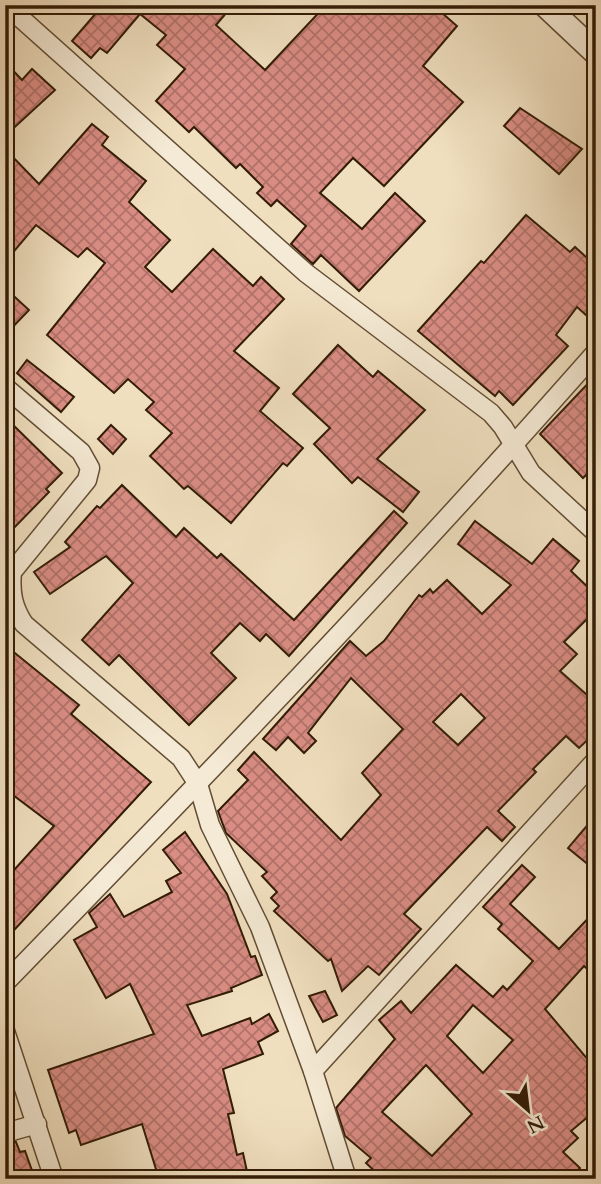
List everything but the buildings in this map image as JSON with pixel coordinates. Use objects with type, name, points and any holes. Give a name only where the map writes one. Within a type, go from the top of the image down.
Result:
[{"type":"street","points":[[6,5],[306,273],[491,413],[545,490],[596,533]]},
{"type":"street","points":[[545,5],[596,53]]},
{"type":"street","points":[[5,983],[198,784],[514,445],[596,352]]},
{"type":"street","points":[[5,387],[81,452],[90,468],[87,480],[12,572],[10,588],[15,609],[24,624],[181,758],[198,784],[210,824],[260,927],[313,1071],[347,1179]]},
{"type":"street","points":[[313,1071],[596,760]]},
{"type":"street","points":[[5,1031],[54,1179]]},
{"type":"street","points":[[5,1133],[37,1124]]}]
